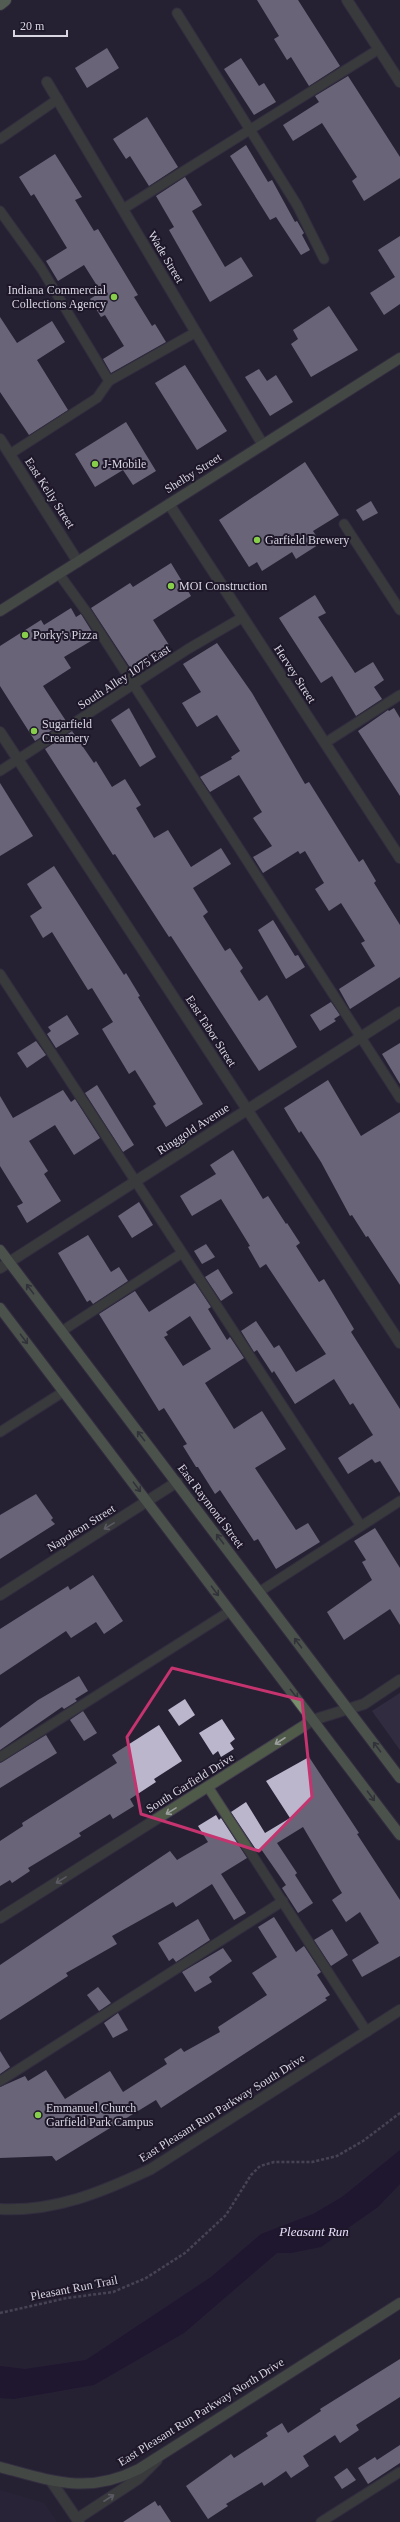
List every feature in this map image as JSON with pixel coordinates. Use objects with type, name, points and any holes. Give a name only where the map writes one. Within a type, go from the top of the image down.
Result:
[{"type":"highway","points":[[0,4],[5,0]]},
{"type":"main road","name":"Shelby Street","points":[[0,611],[263,445],[399,362]]},
{"type":"main road","name":"East Raymond Street","points":[[0,1250],[400,1778]]},
{"type":"main road","points":[[0,1308],[400,1835]]},
{"type":"main road","name":"East Pleasant Run Parkway North Drive","points":[[0,2467],[51,2481],[75,2485],[100,2483],[132,2472],[400,2303]]},
{"type":"street","points":[[347,0],[400,82]]},
{"type":"street","name":"Wade Street","points":[[47,82],[263,445]]},
{"type":"street","name":"East Kelly Street","points":[[0,439],[78,562]]},
{"type":"street","name":"Hervey Street","points":[[169,504],[400,858]]},
{"type":"street","name":"East Tabor Street","points":[[0,732],[400,1343]]},
{"type":"street","name":"Ringgold Avenue","points":[[0,1268],[400,1012]]},
{"type":"street","name":"Napoleon Street","points":[[0,1595],[177,1482]]},
{"type":"street","name":"South Garfield Drive","points":[[0,1918],[313,1720],[364,1704],[400,1680]]},
{"type":"street","name":"East Pleasant Run Parkway South Drive","points":[[0,2209],[53,2206],[90,2196],[118,2185],[163,2162],[400,2010]]},
{"type":"street","points":[[51,2481],[76,2521],[138,2480],[164,2453]]},
{"type":"lane","points":[[177,13],[251,129],[297,205],[324,259]]},
{"type":"lane","points":[[123,209],[379,49]]},
{"type":"lane","points":[[0,139],[58,99]]},
{"type":"lane","points":[[0,211],[41,268],[109,381]]},
{"type":"lane","points":[[10,454],[97,398],[109,381],[196,332]]},
{"type":"lane","points":[[344,524],[400,610]]},
{"type":"lane","points":[[59,574],[88,614],[400,1098]]},
{"type":"lane","name":"South Alley 1075 East","points":[[0,772],[134,686],[188,649],[242,617]]},
{"type":"lane","points":[[325,743],[400,695]]},
{"type":"lane","points":[[0,974],[361,1526]]},
{"type":"lane","points":[[62,1331],[182,1253]]},
{"type":"lane","points":[[0,1432],[63,1392]]},
{"type":"lane","points":[[259,1592],[400,1501]]},
{"type":"lane","points":[[0,1757],[230,1611]]},
{"type":"lane","points":[[208,1787],[367,2032]]},
{"type":"lane","points":[[0,2081],[283,1901]]},
{"type":"lane","points":[[321,2522],[400,2472]]},
{"type":"path","name":"Pleasant Run Trail","points":[[0,2313],[67,2298],[113,2292],[146,2278],[185,2253],[226,2215],[252,2175],[260,2166],[274,2162],[312,2162],[337,2156],[363,2141],[400,2113]]},
{"type":"highlighted area","points":[[172,1668],[302,1700],[312,1797],[259,1851],[141,1814],[127,1737]]},
{"type":"shaded area","points":[[400,1693],[400,1750],[372,1711]]},
{"type":"shaded area","points":[[0,2490],[44,2503],[57,2522],[0,2522]]},
{"type":"water","name":"Pleasant Run","points":[[400,2150],[400,2184],[378,2207],[321,2247],[291,2253],[277,2253],[184,2333],[94,2385],[14,2399],[0,2398],[0,2366],[25,2369],[86,2360],[211,2277],[261,2234],[313,2214],[342,2197]]},
{"type":"building","points":[[257,0],[298,0],[340,66],[309,86],[291,57],[287,60],[274,39],[279,36]]},
{"type":"building","points":[[107,48],[119,68],[87,88],[75,68]]},
{"type":"building","points":[[241,58],[259,86],[264,83],[276,102],[254,115],[224,69]]},
{"type":"building","points":[[348,76],[400,157],[400,178],[364,201],[352,181],[357,177],[322,123],[293,141],[283,125],[319,102],[315,96]]},
{"type":"building","points":[[147,117],[178,167],[149,186],[130,156],[126,159],[113,139]]},
{"type":"building","points":[[246,145],[268,182],[272,180],[295,222],[297,221],[304,233],[302,235],[310,250],[301,255],[276,217],[270,220],[230,156]]},
{"type":"building","points":[[55,154],[82,197],[75,200],[94,231],[98,229],[138,295],[134,297],[152,326],[155,324],[166,342],[111,373],[103,359],[124,346],[105,315],[101,317],[90,299],[101,292],[84,265],[58,281],[46,261],[67,248],[34,194],[31,196],[19,177]]},
{"type":"building","points":[[185,177],[202,205],[192,211],[225,267],[241,257],[253,276],[210,302],[169,230],[174,227],[156,196]]},
{"type":"building","points":[[400,236],[400,304],[384,315],[370,293],[395,277],[378,250]]},
{"type":"building","points":[[329,306],[358,350],[311,377],[291,344],[298,339],[293,330]]},
{"type":"building","points":[[0,317],[17,343],[52,321],[65,342],[37,360],[68,410],[29,435],[0,392]]},
{"type":"building","points":[[185,365],[227,431],[197,450],[155,383]]},
{"type":"building","points":[[259,369],[267,381],[276,375],[293,402],[270,416],[245,377]]},
{"type":"building","points":[[126,422],[156,471],[133,485],[123,470],[95,487],[75,454]]},
{"type":"building","points":[[305,462],[339,515],[313,531],[321,543],[296,559],[292,552],[262,571],[257,562],[249,567],[219,520]]},
{"type":"building","points":[[371,501],[378,513],[363,521],[356,510]]},
{"type":"building","points":[[171,563],[191,596],[153,620],[169,645],[131,669],[91,608],[130,583],[133,587]]},
{"type":"building","points":[[315,595],[326,613],[318,617],[355,673],[373,662],[384,680],[374,687],[382,699],[356,716],[332,676],[321,683],[279,618]]},
{"type":"building","points":[[71,608],[76,617],[81,614],[96,638],[64,657],[71,668],[43,686],[66,721],[35,741],[0,686],[0,646],[41,620],[44,625]]},
{"type":"building","points":[[217,643],[252,693],[305,784],[309,782],[359,862],[363,859],[376,881],[374,883],[400,925],[400,977],[350,1009],[339,989],[375,966],[361,943],[365,941],[341,903],[329,911],[315,889],[324,883],[305,851],[300,854],[298,851],[263,873],[253,857],[272,846],[253,818],[262,812],[239,775],[210,792],[200,777],[232,759],[231,757],[240,751],[217,715],[197,727],[182,703],[201,692],[183,664]]},
{"type":"building","points":[[129,708],[156,757],[140,767],[111,720]]},
{"type":"building","points":[[394,708],[400,718],[400,796],[358,731],[388,710],[389,711]]},
{"type":"building","points":[[72,731],[94,763],[96,761],[112,787],[125,779],[141,805],[136,808],[154,838],[168,830],[191,867],[221,848],[231,864],[193,888],[208,912],[203,916],[225,951],[230,948],[243,968],[240,971],[259,1001],[267,995],[297,1047],[259,1071],[171,936],[169,937],[115,854],[113,855],[45,749]]},
{"type":"building","points":[[0,783],[33,836],[0,856]]},
{"type":"building","points":[[54,866],[124,975],[126,973],[140,996],[138,997],[203,1104],[166,1127],[153,1106],[156,1104],[135,1070],[129,1074],[102,1029],[113,1022],[92,988],[88,990],[52,932],[43,938],[30,916],[42,908],[27,884]]},
{"type":"building","points":[[273,920],[295,956],[298,955],[305,967],[286,979],[258,930]]},
{"type":"building","points":[[331,1002],[340,1015],[334,1019],[336,1021],[320,1031],[310,1015]]},
{"type":"building","points":[[67,1015],[79,1034],[56,1048],[47,1034],[51,1031],[48,1027]]},
{"type":"building","points":[[36,1041],[46,1055],[27,1068],[17,1053]]},
{"type":"building","points":[[400,1043],[400,1084],[382,1054]]},
{"type":"building","points":[[328,1080],[361,1136],[400,1112],[400,1285],[368,1236],[366,1237],[352,1215],[350,1216],[321,1162],[301,1131],[299,1133],[284,1108]]},
{"type":"building","points":[[97,1085],[134,1145],[123,1152],[85,1093]]},
{"type":"building","points":[[63,1090],[71,1102],[75,1099],[100,1138],[74,1155],[55,1125],[29,1141],[48,1171],[44,1174],[61,1201],[27,1223],[17,1206],[23,1203],[0,1166],[0,1096],[13,1118]]},
{"type":"building","points":[[233,1150],[263,1199],[268,1196],[286,1224],[287,1223],[300,1243],[296,1246],[319,1282],[324,1279],[354,1329],[351,1332],[400,1409],[400,1493],[380,1461],[375,1463],[372,1459],[348,1474],[338,1458],[373,1435],[353,1403],[350,1405],[334,1379],[295,1404],[274,1371],[272,1373],[257,1350],[254,1352],[241,1331],[256,1321],[274,1348],[279,1345],[296,1372],[326,1354],[266,1264],[260,1268],[248,1247],[250,1246],[221,1199],[192,1216],[180,1196],[216,1174],[210,1165]]},
{"type":"building","points":[[139,1202],[153,1225],[132,1238],[118,1216]]},
{"type":"building","points":[[88,1235],[111,1272],[119,1267],[128,1281],[93,1304],[90,1300],[87,1302],[58,1253]]},
{"type":"building","points":[[206,1244],[215,1257],[202,1264],[194,1251]]},
{"type":"building","points":[[218,1269],[233,1293],[221,1301],[205,1277]]},
{"type":"building","points":[[195,1283],[211,1307],[208,1309],[227,1340],[230,1337],[244,1358],[205,1383],[234,1429],[262,1411],[286,1449],[255,1468],[296,1530],[308,1523],[320,1542],[276,1569],[258,1539],[254,1541],[220,1490],[215,1494],[198,1467],[196,1467],[183,1446],[187,1444],[164,1408],[159,1411],[99,1314],[135,1291],[149,1312]],"holes":[[[190,1316],[211,1349],[183,1366],[164,1337],[168,1335],[166,1332]]]},
{"type":"building","points":[[36,1494],[53,1518],[51,1520],[55,1524],[0,1559],[0,1515]]},
{"type":"building","points":[[375,1528],[400,1568],[400,1625],[390,1609],[344,1640],[327,1612],[372,1580],[362,1562],[366,1560],[354,1541]]},
{"type":"building","points":[[93,1575],[123,1621],[104,1634],[96,1622],[71,1638],[66,1631],[0,1675],[0,1629],[68,1586],[70,1590]]},
{"type":"building","points":[[79,1676],[88,1691],[75,1699],[77,1701],[64,1709],[62,1707],[0,1750],[0,1728],[38,1700]]},
{"type":"building","points":[[185,1699],[195,1715],[179,1726],[168,1710]]},
{"type":"building","points":[[83,1711],[97,1733],[84,1741],[70,1720]]},
{"type":"building","points":[[222,1719],[235,1739],[230,1743],[234,1749],[221,1757],[218,1751],[213,1755],[199,1733]]},
{"type":"building","points":[[159,1725],[182,1761],[154,1779],[156,1782],[130,1799],[134,1806],[113,1819],[110,1814],[79,1833],[81,1836],[28,1868],[30,1871],[12,1883],[10,1880],[0,1886],[0,1841],[23,1826],[22,1823],[117,1763],[112,1755]]},
{"type":"building","points":[[46,1735],[57,1753],[0,1788],[0,1763]]},
{"type":"building","points":[[309,1757],[359,1833],[357,1834],[400,1900],[400,1956],[362,1977],[352,1960],[379,1943],[360,1912],[346,1922],[332,1900],[342,1893],[303,1827],[277,1843],[297,1873],[295,1875],[313,1903],[298,1913],[282,1888],[286,1885],[261,1849],[257,1851],[231,1812],[246,1802],[265,1833],[290,1818],[266,1781]]},
{"type":"building","points":[[216,1815],[219,1820],[221,1818],[247,1858],[221,1874],[246,1913],[234,1920],[212,1884],[176,1907],[173,1902],[112,1936],[117,1944],[66,1973],[68,1976],[0,2020],[0,1965],[170,1851],[177,1860],[208,1842],[198,1826]]},
{"type":"building","points":[[274,1917],[296,1952],[304,1946],[321,1972],[317,1975],[330,1995],[325,1998],[327,2000],[161,2108],[156,2100],[56,2161],[52,2156],[0,2158],[0,2087],[25,2076],[28,2081],[46,2070],[65,2099],[110,2071],[123,2092],[167,2064],[164,2059],[181,2048],[184,2052],[220,2032],[218,2027],[267,1995],[252,1973],[277,1957],[258,1927]]},
{"type":"building","points":[[198,1919],[210,1940],[176,1962],[173,1958],[169,1961],[158,1943]]},
{"type":"building","points":[[332,1929],[348,1955],[331,1966],[314,1940]]},
{"type":"building","points":[[223,1948],[232,1961],[209,1977],[212,1982],[195,1992],[182,1972]]},
{"type":"building","points":[[98,1987],[111,2003],[99,2011],[87,1995]]},
{"type":"building","points":[[118,2013],[128,2030],[113,2038],[104,2023]]},
{"type":"building","points":[[0,2051],[10,2067],[0,2074]]},
{"type":"building","points":[[400,2359],[400,2397],[356,2425],[359,2430],[340,2443],[335,2435],[303,2456],[309,2466],[291,2478],[286,2471],[264,2486],[262,2482],[226,2504],[228,2506],[208,2519],[186,2486],[231,2454],[234,2458],[268,2436],[266,2433],[282,2423],[288,2433],[321,2411],[320,2409]]},
{"type":"building","points":[[400,2445],[400,2463],[368,2484],[358,2468],[375,2457],[377,2460]]},
{"type":"building","points":[[347,2468],[356,2480],[342,2489],[334,2477]]},
{"type":"building","points":[[155,2501],[158,2506],[160,2505],[171,2522],[123,2522]]},
{"type":"place","name":"Indiana Commercial Collections Agency","points":[[114,297]]},
{"type":"place","name":"J-Mobile","points":[[95,464]]},
{"type":"place","name":"Garfield Brewery","points":[[257,540]]},
{"type":"place","name":"MOI Construction","points":[[171,586]]},
{"type":"place","name":"Porky's Pizza","points":[[25,635]]},
{"type":"place","name":"Sugarfield Creamery","points":[[34,731]]},
{"type":"place","name":"Emmanuel Church Garfield Park Campus","points":[[38,2115]]}]
